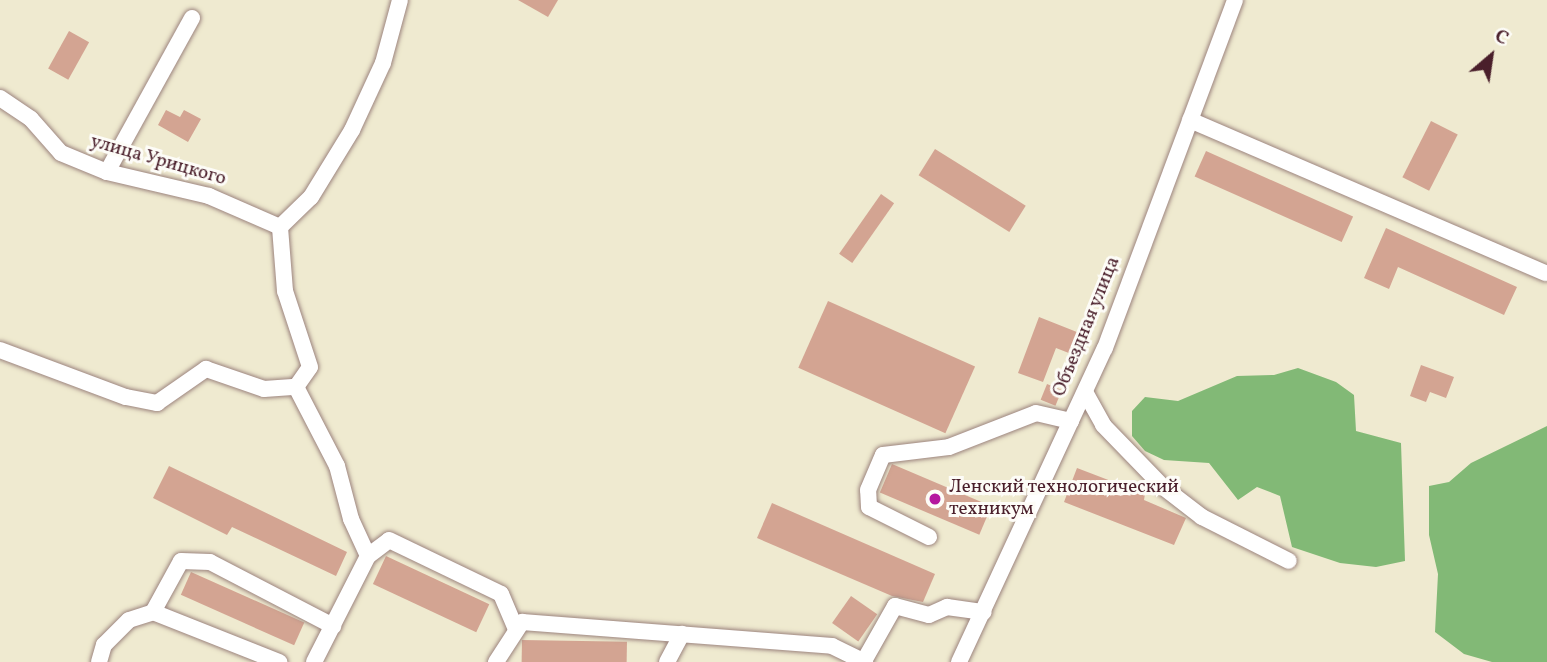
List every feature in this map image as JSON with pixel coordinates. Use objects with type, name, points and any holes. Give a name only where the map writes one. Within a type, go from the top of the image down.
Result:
[{"type":"street","points":[[296,387],[310,367],[285,291],[281,227],[311,197],[352,130],[383,63],[400,0]]},
{"type":"street","name":"Объездная улица","points":[[959,662],[985,612],[1084,392],[1235,0]]},
{"type":"street","points":[[107,172],[192,18]]},
{"type":"street","name":"улица Урицкого","points":[[0,99],[31,119],[61,153],[107,172],[209,196],[281,227]]},
{"type":"street","points":[[1190,120],[1546,273]]},
{"type":"street","points":[[0,350],[126,397],[158,403],[206,369],[264,388],[296,387]]},
{"type":"street","points":[[296,387],[337,466],[351,519],[368,556]]},
{"type":"street","points":[[1084,392],[1103,425],[1163,487],[1202,517],[1289,561]]},
{"type":"street","points":[[929,537],[869,507],[867,490],[883,455],[949,447],[1036,413],[1071,421]]},
{"type":"street","points":[[314,662],[368,556],[388,540],[501,594],[516,630]]},
{"type":"street","points":[[153,612],[181,561],[210,562],[333,626]]},
{"type":"street","points":[[496,662],[522,622],[832,646],[865,660],[895,606],[929,615],[947,607],[985,612]]},
{"type":"street","points":[[99,662],[104,645],[129,620],[153,612],[279,662]]},
{"type":"street","points":[[667,662],[682,634]]},
{"type":"green space","points":[[1298,368],[1336,382],[1354,395],[1356,431],[1401,443],[1405,561],[1376,567],[1340,563],[1292,547],[1280,496],[1257,487],[1238,500],[1209,463],[1164,460],[1145,451],[1132,436],[1132,411],[1145,397],[1178,401],[1237,376],[1274,375]]},
{"type":"green space","points":[[1547,426],[1547,662],[1492,662],[1464,654],[1435,632],[1438,574],[1429,535],[1429,486],[1449,482],[1471,463]]},
{"type":"building","points":[[518,0],[558,0],[548,17]]},
{"type":"building","points":[[69,31],[89,42],[68,80],[48,69]]},
{"type":"building","points":[[166,110],[180,117],[184,110],[201,119],[188,142],[158,125]]},
{"type":"building","points":[[1431,121],[1458,135],[1429,191],[1402,177]]},
{"type":"building","points":[[935,149],[1026,206],[1009,232],[919,175]]},
{"type":"building","points":[[1206,151],[1353,216],[1342,242],[1195,177]]},
{"type":"building","points":[[881,194],[894,203],[852,263],[839,254]]},
{"type":"building","points":[[1386,228],[1517,287],[1504,315],[1398,267],[1389,289],[1364,278]]},
{"type":"building","points":[[828,301],[975,366],[945,433],[798,368]]},
{"type":"building","points":[[1039,317],[1087,336],[1079,357],[1056,348],[1043,382],[1018,373]]},
{"type":"building","points":[[1421,365],[1454,377],[1446,398],[1430,392],[1426,402],[1410,396]]},
{"type":"building","points":[[1047,384],[1062,390],[1055,406],[1041,400]]},
{"type":"building","name":"Ленский технологический техникум","points":[[892,464],[991,506],[979,535],[880,493]]},
{"type":"building","points":[[169,466],[347,552],[336,576],[232,527],[227,535],[153,498]]},
{"type":"building","points":[[1077,468],[1145,494],[1144,500],[1186,518],[1174,545],[1064,502]]},
{"type":"building","points":[[772,503],[935,574],[923,602],[892,596],[757,538]]},
{"type":"building","points":[[386,556],[489,604],[476,632],[373,584]]},
{"type":"building","points":[[191,572],[304,622],[294,645],[181,595]]},
{"type":"building","points":[[851,596],[877,614],[858,641],[832,623]]},
{"type":"building","points":[[522,640],[627,642],[627,662],[522,662]]},
{"type":"place","name":"Ленский технологический техникум","points":[[935,499]]}]
